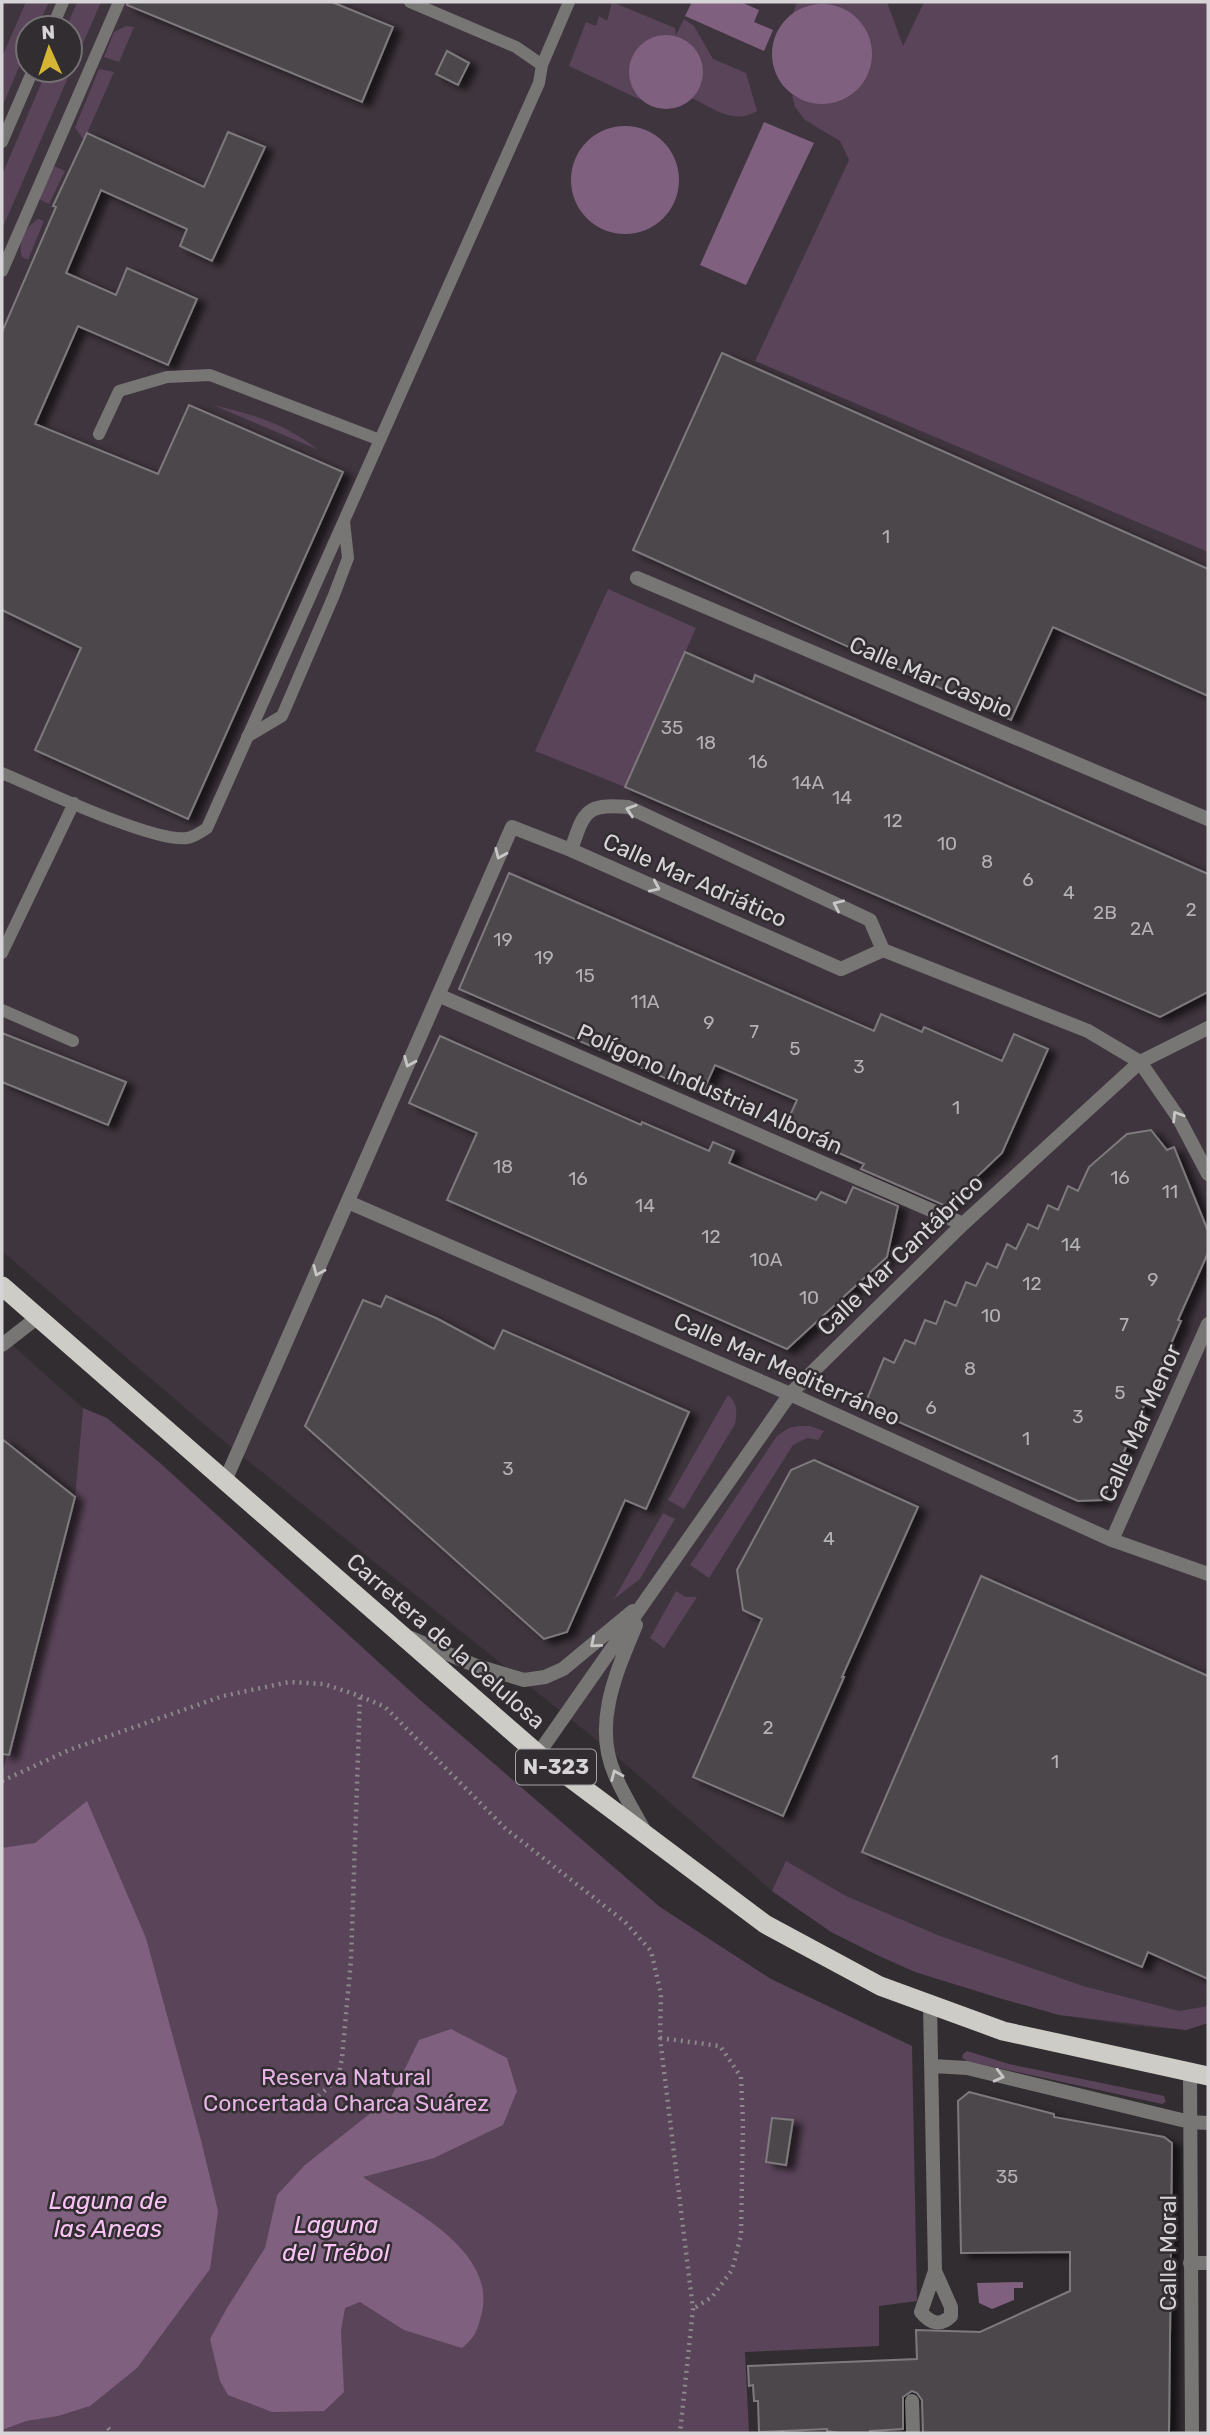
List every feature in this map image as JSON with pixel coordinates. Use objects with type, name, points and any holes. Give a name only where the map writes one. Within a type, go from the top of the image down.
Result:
[{"type":"highway","name":"Carretera de la Celulosa","points":[[2,1286],[538,1754],[765,1924],[880,1986],[1003,2031],[1199,2075]]},
{"type":"street","name":"Calle Mar Caspio","points":[[637,578],[1208,818]]},
{"type":"street","name":"Calle Mar Adriático","points":[[605,805],[628,807],[870,920],[883,950],[841,970],[570,850],[582,819],[588,812],[605,805]]},
{"type":"street","points":[[225,1481],[512,827],[570,850]]},
{"type":"street","points":[[883,950],[1088,1031],[1140,1062],[1178,1117],[1208,1174]]},
{"type":"street","name":"Polígono Industrial Alborán","points":[[438,995],[963,1224]]},
{"type":"street","name":"Calle Mar Cantábrico","points":[[538,1754],[790,1394],[963,1224],[1140,1062],[1208,1028]]},
{"type":"street","name":"Calle Mar Mediterráneo","points":[[348,1202],[790,1394],[1112,1541],[1208,1574]]},
{"type":"street","points":[[2,1345],[38,1317]]},
{"type":"street","name":"Calle Mar Menor","points":[[1112,1541],[1208,1324]]},
{"type":"street","name":"Calle Mar Cantábrico","points":[[401,1633],[474,1665],[524,1680],[545,1677],[563,1669],[647,1599]]},
{"type":"street","name":"Calle Mar Cantábrico","points":[[647,1599],[611,1690],[605,1721],[613,1772],[648,1836]]},
{"type":"street","points":[[930,2004],[935,2270]]},
{"type":"street","points":[[932,2066],[967,2068],[1190,2122],[1208,2123]]},
{"type":"street","name":"Calle Moral","points":[[1192,2433],[1190,2122],[1199,2075]]},
{"type":"street","points":[[1190,2263],[1208,2263]]},
{"type":"street","points":[[912,2401],[913,2433]]},
{"type":"lane","points":[[2,271],[119,2]]},
{"type":"lane","points":[[410,2],[516,47],[542,65]]},
{"type":"lane","points":[[2,773],[146,831],[173,838],[190,838],[207,828],[539,83],[542,65],[569,2]]},
{"type":"lane","points":[[2,142],[27,84]]},
{"type":"lane","points":[[99,434],[119,391],[167,377],[210,375],[380,440]]},
{"type":"lane","points":[[247,737],[282,716],[348,558],[344,521]]},
{"type":"lane","points":[[2,953],[74,803]]},
{"type":"lane","points":[[2,1010],[73,1041]]},
{"type":"path","points":[[2,1781],[69,1750],[223,1696],[289,1682],[324,1684],[385,1707],[506,1829],[625,1922],[651,1951],[661,1994],[660,2038],[694,2309],[680,2433]]},
{"type":"path","points":[[308,2105],[338,2079],[342,2058],[351,1960],[360,1696]]},
{"type":"path","points":[[660,2038],[720,2046],[741,2077],[741,2235],[732,2270],[712,2297],[694,2309]]},
{"type":"shaded area","points":[[2,2],[924,2],[755,361],[1208,552],[1208,2023],[1186,2030],[1133,2026],[1059,2015],[915,1972],[831,1932],[772,1891],[608,1749],[232,1448],[2,1251]]},
{"type":"shaded area","points":[[2,1336],[83,1408],[75,1497],[4,1774]]},
{"type":"green space","points":[[26,2],[49,2],[43,14],[21,14]]},
{"type":"green space","points":[[77,2],[101,2],[84,41],[84,14],[72,14]]},
{"type":"green space","points":[[612,2],[675,28],[676,35],[684,19],[694,26],[713,59],[746,73],[757,111],[749,115],[732,116],[692,98],[696,94],[633,90],[641,100],[569,66],[586,22],[596,26],[599,16],[607,21]]},
{"type":"green space","points":[[797,2],[887,2],[903,46],[924,2],[1208,2],[1208,552],[755,361],[849,160],[840,141],[805,120],[795,107],[792,95],[816,103],[841,101],[871,46],[865,30],[855,17],[808,6],[793,13]]},
{"type":"green space","points":[[126,26],[134,27],[119,62],[104,57],[114,32]]},
{"type":"green space","points":[[14,30],[14,79],[2,107],[2,57]]},
{"type":"green space","points":[[99,69],[114,72],[84,140],[75,128]]},
{"type":"green space","points":[[41,84],[65,84],[2,229],[2,175]]},
{"type":"green space","points":[[54,166],[65,171],[49,204],[39,199]]},
{"type":"green space","points":[[38,219],[44,221],[28,260],[22,257],[22,241],[26,230]]},
{"type":"green space","points":[[213,405],[269,421],[319,450]]},
{"type":"green space","points":[[608,589],[696,628],[625,787],[535,751]]},
{"type":"green space","points":[[728,1395],[736,1408],[735,1424],[684,1509],[668,1500]]},
{"type":"green space","name":"Reserva Natural Concertada Charca Suárez","points":[[83,1408],[107,1418],[160,1463],[419,1699],[660,1907],[771,1979],[912,2046],[917,2301],[879,2306],[879,2346],[745,2352],[749,2433],[2,2433],[2,1774],[75,1497]]},
{"type":"green space","points":[[810,1426],[824,1431],[818,1440],[807,1438],[793,1445],[709,1578],[690,1565],[777,1436],[789,1428]]},
{"type":"green space","points":[[663,1513],[675,1519],[640,1579],[614,1599]]},
{"type":"green space","points":[[676,1591],[685,1597],[697,1597],[664,1648],[650,1638]]},
{"type":"green space","points":[[786,1861],[846,1896],[940,1936],[1083,1986],[1179,2011],[1208,2006],[1208,2023],[1186,2030],[1059,2015],[915,1972],[831,1932],[772,1891]]},
{"type":"green space","points":[[967,2051],[1009,2064],[1164,2096],[1166,2102],[1162,2104],[967,2061],[962,2058]]},
{"type":"water","points":[[692,2],[741,2],[759,10],[754,22],[773,30],[764,51],[685,16]]},
{"type":"water","points":[[822,4],[841,8],[857,19],[868,35],[872,54],[868,73],[857,89],[841,100],[822,104],[803,100],[787,89],[776,73],[772,54],[776,35],[787,19],[803,8]]},
{"type":"water","points":[[666,35],[687,41],[697,51],[703,72],[697,93],[687,103],[666,109],[645,103],[635,93],[629,72],[635,51],[645,41]]},
{"type":"water","points":[[764,122],[814,143],[746,285],[700,265]]},
{"type":"water","points":[[625,126],[646,130],[663,142],[675,159],[679,180],[675,201],[663,218],[646,230],[625,234],[604,230],[587,218],[575,201],[571,180],[575,159],[587,142],[604,130]]},
{"type":"water","name":"Laguna de las Aneas","points":[[87,1801],[146,1938],[218,2211],[210,2269],[137,2368],[90,2406],[58,2416],[26,2421],[2,2430],[2,1848],[35,1843]]},
{"type":"water","name":"Laguna del Trébol","points":[[451,2029],[507,2058],[517,2091],[503,2125],[434,2158],[363,2177],[423,2216],[462,2249],[475,2268],[483,2289],[482,2312],[474,2336],[462,2348],[404,2330],[360,2302],[345,2308],[341,2331],[344,2392],[324,2411],[272,2412],[228,2395],[220,2381],[210,2339],[265,2248],[277,2195],[305,2165],[391,2097],[419,2040]]},
{"type":"water","points":[[1023,2282],[1023,2288],[1014,2288],[1014,2300],[992,2309],[979,2303],[977,2283]]},
{"type":"building","points":[[128,2],[332,2],[393,27],[362,102],[127,5]]},
{"type":"building","points":[[447,51],[469,63],[458,85],[436,74]]},
{"type":"building","points":[[228,132],[265,147],[212,261],[180,246],[187,229],[101,190],[66,273],[116,295],[127,268],[197,299],[168,365],[78,326],[35,424],[158,474],[189,405],[343,472],[188,819],[35,750],[81,648],[2,610],[2,332],[56,207],[53,206],[87,133],[204,187]]},
{"type":"building","points":[[722,353],[1208,569],[1208,696],[1053,627],[1011,720],[633,550]]},
{"type":"building","points":[[685,652],[753,682],[755,675],[1208,874],[1208,992],[1160,1017],[625,787]]},
{"type":"building","points":[[509,873],[874,1031],[881,1014],[922,1032],[924,1027],[1002,1061],[1014,1034],[1048,1049],[1002,1153],[946,1206],[861,1169],[864,1164],[784,1129],[797,1100],[715,1065],[702,1094],[459,989]]},
{"type":"building","points":[[2,1033],[126,1082],[108,1125],[2,1082]]},
{"type":"building","points":[[440,1036],[641,1125],[642,1122],[709,1151],[713,1142],[734,1151],[729,1163],[816,1200],[821,1192],[846,1203],[853,1187],[898,1206],[887,1257],[787,1349],[447,1200],[477,1133],[409,1103]]},
{"type":"building","points":[[1151,1130],[1167,1150],[1174,1147],[1208,1231],[1208,1253],[1103,1500],[1078,1501],[876,1412],[865,1404],[884,1358],[894,1363],[905,1340],[915,1344],[925,1320],[936,1324],[945,1301],[956,1306],[966,1282],[976,1286],[987,1263],[997,1268],[1007,1244],[1016,1249],[1028,1224],[1038,1229],[1048,1205],[1058,1210],[1068,1186],[1078,1191],[1089,1167],[1127,1134]]},
{"type":"building","points":[[386,1296],[438,1319],[494,1349],[503,1330],[689,1412],[646,1509],[625,1500],[567,1632],[544,1639],[305,1426],[363,1300],[381,1307]]},
{"type":"building","points":[[2,1439],[75,1497],[9,1755],[2,1754]]},
{"type":"building","points":[[814,1460],[918,1507],[783,1816],[693,1777],[762,1619],[743,1610],[737,1570],[791,1470]]},
{"type":"building","points":[[981,1576],[1208,1676],[1208,1979],[1148,1952],[1142,1967],[862,1852]]},
{"type":"building","points":[[969,2092],[1054,2114],[1054,2117],[1164,2137],[1172,2143],[1169,2433],[923,2433],[922,2400],[912,2391],[903,2397],[903,2429],[870,2433],[839,2433],[827,2429],[759,2432],[758,2401],[754,2401],[753,2385],[749,2386],[748,2366],[917,2359],[916,2330],[980,2332],[1070,2291],[1070,2252],[961,2253],[958,2101]]},
{"type":"building","points":[[772,2118],[793,2120],[786,2165],[766,2162]]}]
